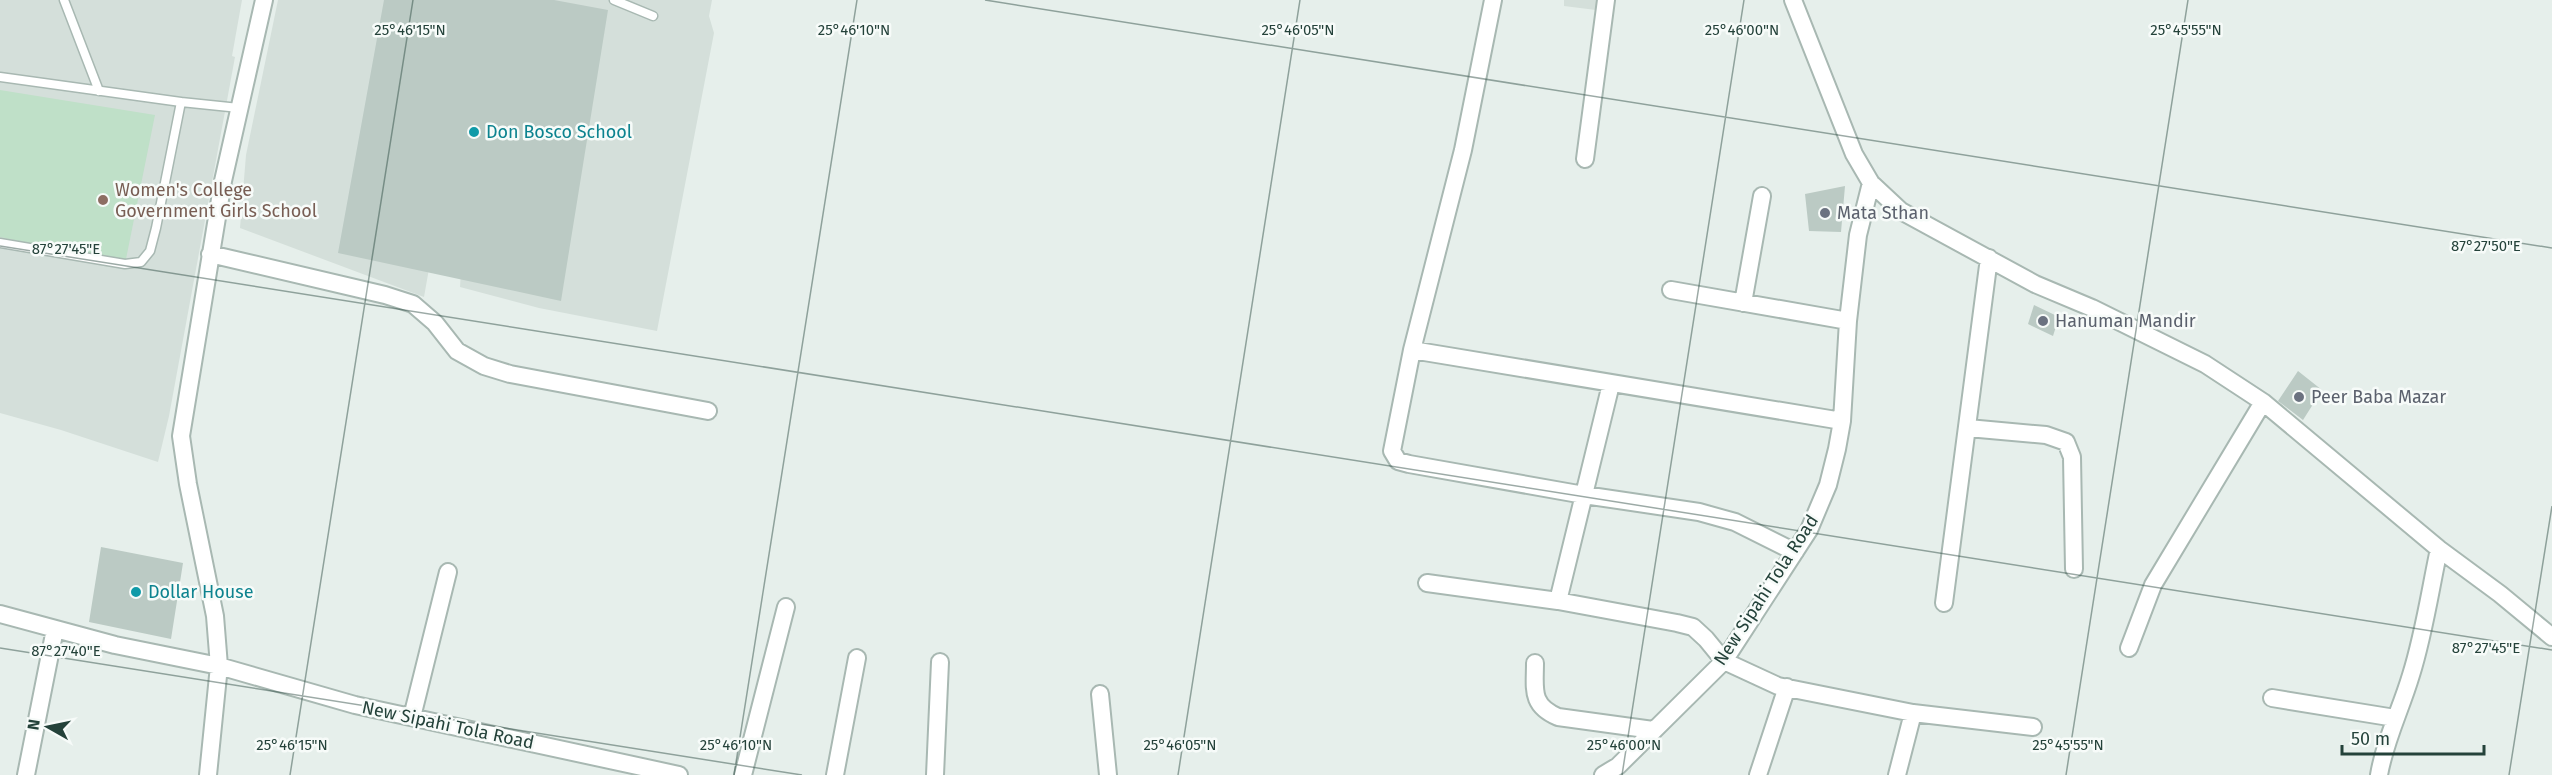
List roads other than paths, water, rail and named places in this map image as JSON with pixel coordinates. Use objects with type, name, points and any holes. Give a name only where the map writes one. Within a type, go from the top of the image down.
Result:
[{"type":"street","points":[[208,775],[219,666],[215,616],[188,484],[181,436],[223,181],[264,0]]},
{"type":"street","points":[[1493,0],[1463,150],[1412,350],[1392,451],[1398,461],[1584,495],[1699,512],[1735,522],[1795,552]]},
{"type":"street","points":[[1585,159],[1606,0]]},
{"type":"street","points":[[1793,0],[1854,154],[1871,183],[1901,211],[1935,232],[2036,284],[2092,308],[2205,364],[2263,402],[2439,549],[2500,594],[2552,638]]},
{"type":"street","name":"New Sipahi Tola Road","points":[[1603,775],[1618,765],[1724,661],[1809,530],[1828,485],[1842,421],[1848,321],[1858,235],[1871,183]]},
{"type":"street","points":[[1743,303],[1762,196]]},
{"type":"street","points":[[210,254],[386,295],[413,304],[435,323],[456,351],[484,366],[510,374],[708,411]]},
{"type":"street","points":[[1944,603],[1989,258]]},
{"type":"street","points":[[1671,290],[1848,321]]},
{"type":"street","points":[[1412,350],[1842,421]]},
{"type":"street","points":[[1558,601],[1611,384]]},
{"type":"street","points":[[2129,648],[2153,585],[2263,402]]},
{"type":"street","points":[[1968,428],[2046,435],[2066,442],[2072,457],[2074,569]]},
{"type":"street","points":[[2379,775],[2382,757],[2414,665],[2439,549]]},
{"type":"street","points":[[412,717],[448,572]]},
{"type":"street","points":[[1426,583],[1558,601],[1692,627],[1706,639],[1724,661],[1778,686],[1913,713],[2033,728]]},
{"type":"street","points":[[743,775],[786,607]]},
{"type":"street","name":"New Sipahi Tola Road","points":[[0,614],[115,645],[219,666],[355,705],[630,770],[679,775]]},
{"type":"street","points":[[26,775],[55,629]]},
{"type":"street","points":[[835,775],[857,657]]},
{"type":"street","points":[[934,775],[940,662]]},
{"type":"street","points":[[1535,663],[1536,699],[1544,711],[1558,717],[1653,730]]},
{"type":"street","points":[[1758,775],[1786,687]]},
{"type":"street","points":[[1100,694],[1108,775]]},
{"type":"street","points":[[2272,698],[2395,718]]},
{"type":"street","points":[[1897,775],[1913,713]]},
{"type":"lane","points":[[64,0],[99,91]]},
{"type":"lane","points":[[614,0],[653,16]]},
{"type":"lane","points":[[0,77],[239,108]]},
{"type":"lane","points":[[0,243],[125,264],[141,262],[150,251],[156,228],[181,102]]},
{"type":"place","name":"Don Bosco School","points":[[474,132]]},
{"type":"place","name":"Women's College Government Girls School","points":[[103,200]]},
{"type":"place","name":"Mata Sthan","points":[[1825,213]]},
{"type":"place","name":"Hanuman Mandir","points":[[2043,321]]},
{"type":"place","name":"Peer Baba Mazar","points":[[2299,397]]},
{"type":"place","name":"Dollar House","points":[[136,592]]}]
